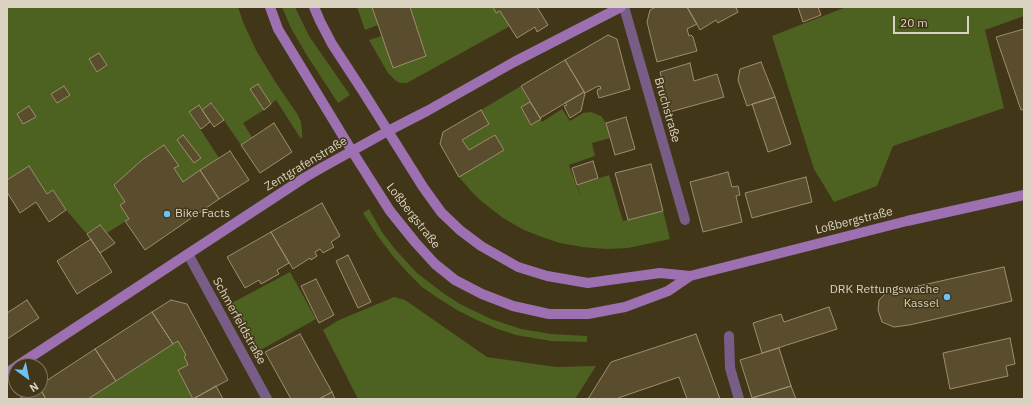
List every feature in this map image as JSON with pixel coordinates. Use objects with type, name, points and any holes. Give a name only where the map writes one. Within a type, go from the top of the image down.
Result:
[{"type":"main road","name":"Loßbergstraße","points":[[270,7],[278,29],[390,211],[415,242],[436,264],[455,280],[482,294],[513,306],[550,314],[588,314],[625,307],[668,291],[690,276]]},
{"type":"main road","name":"Loßbergstraße","points":[[314,7],[332,44],[423,187],[441,212],[461,231],[481,246],[518,267],[547,276],[588,282],[660,273],[690,276],[907,221],[1024,195]]},
{"type":"main road","name":"Zentgrafenstraße","points":[[29,358],[304,178],[514,62],[621,7]]},
{"type":"street","name":"Bruchstraße","points":[[624,7],[684,220]]},
{"type":"street","name":"Schmerfeldstraße","points":[[188,254],[267,399]]},
{"type":"street","points":[[729,336],[730,368],[739,399]]},
{"type":"green space","points":[[7,7],[238,7],[243,22],[257,52],[298,115],[301,122],[301,139],[276,100],[264,110],[243,123],[252,137],[241,145],[212,103],[202,110],[189,112],[219,158],[183,182],[174,168],[178,165],[164,145],[142,160],[114,185],[125,202],[120,205],[129,219],[107,233],[100,225],[87,234],[66,210],[53,190],[47,194],[29,166],[7,180]]},
{"type":"green space","points":[[282,7],[295,7],[309,36],[350,95],[338,103],[306,54],[291,28]]},
{"type":"green space","points":[[357,7],[372,7],[378,25],[365,30]]},
{"type":"green space","points":[[410,7],[493,7],[496,13],[500,11],[510,26],[407,83],[400,83],[388,73],[369,40],[382,36],[394,67],[426,56]]},
{"type":"green space","points":[[846,7],[1024,7],[1024,16],[985,30],[1004,108],[893,146],[877,186],[834,202],[814,169],[772,36]]},
{"type":"green space","points":[[521,86],[530,102],[521,107],[531,125],[540,119],[542,122],[562,109],[570,121],[583,113],[591,112],[601,116],[606,123],[610,138],[592,143],[595,156],[569,165],[581,198],[577,185],[609,175],[623,221],[663,211],[670,239],[628,248],[606,249],[560,243],[524,230],[503,218],[472,192],[459,177],[504,150],[495,135],[469,150],[462,140],[489,124],[481,110]]},
{"type":"green space","points":[[369,209],[382,232],[394,248],[417,273],[460,304],[491,319],[521,329],[551,334],[587,336],[587,342],[551,341],[516,335],[495,328],[457,310],[422,287],[392,255],[363,213]]},
{"type":"green space","points":[[290,272],[316,319],[257,352],[230,304]]},
{"type":"green space","points":[[394,297],[405,300],[487,357],[556,367],[596,366],[575,399],[358,399],[323,330],[337,321]]},
{"type":"green space","points":[[178,341],[186,355],[184,356],[188,365],[178,371],[193,399],[88,399]]},
{"type":"building","points":[[372,7],[410,7],[426,56],[393,68]]},
{"type":"building","points":[[493,7],[537,7],[548,25],[537,32],[535,27],[517,38],[500,11],[496,13]]},
{"type":"building","points":[[656,7],[687,7],[697,24],[687,29],[689,36],[691,35],[693,37],[697,51],[657,62],[647,22],[650,10]]},
{"type":"building","points":[[687,7],[739,7],[736,8],[738,12],[718,23],[716,20],[700,30]]},
{"type":"building","points":[[798,7],[818,7],[821,15],[803,22]]},
{"type":"building","points":[[1024,29],[1024,109],[1021,110],[996,37]]},
{"type":"building","points":[[608,35],[617,39],[630,89],[599,98],[597,92],[598,89],[601,89],[600,86],[585,93],[565,60]]},
{"type":"building","points":[[99,53],[107,65],[97,72],[89,59]]},
{"type":"building","points":[[565,60],[584,92],[540,118],[521,86]]},
{"type":"building","points":[[761,62],[775,97],[747,106],[738,80],[740,69]]},
{"type":"building","points":[[690,63],[694,81],[717,74],[724,97],[670,112],[660,72]]},
{"type":"building","points":[[258,84],[271,104],[264,110],[250,89]]},
{"type":"building","points":[[64,86],[70,95],[57,103],[51,94]]},
{"type":"building","points":[[584,92],[581,111],[570,118],[564,106],[567,105],[565,103]]},
{"type":"building","points":[[775,97],[791,144],[768,152],[752,104]]},
{"type":"building","points":[[530,102],[541,119],[531,125],[521,107]]},
{"type":"building","points":[[211,103],[224,120],[214,127],[202,110]]},
{"type":"building","points":[[199,105],[210,122],[201,129],[189,112]]},
{"type":"building","points":[[29,106],[36,117],[23,124],[17,114]]},
{"type":"building","points":[[481,110],[489,124],[462,140],[469,150],[495,135],[504,150],[459,177],[440,144],[443,132]]},
{"type":"building","points":[[626,117],[635,149],[615,155],[606,123]]},
{"type":"building","points":[[274,123],[292,152],[260,173],[241,145]]},
{"type":"building","points":[[183,135],[201,158],[194,163],[177,140]]},
{"type":"building","points":[[164,145],[179,166],[174,168],[183,182],[200,170],[219,199],[145,250],[125,221],[129,219],[120,205],[125,202],[114,185],[142,160]]},
{"type":"building","points":[[230,151],[249,180],[219,199],[200,170]]},
{"type":"building","points":[[593,161],[598,178],[577,185],[572,168]]},
{"type":"building","points":[[651,164],[663,211],[628,220],[615,173]]},
{"type":"building","points":[[29,166],[47,194],[53,190],[66,210],[49,222],[36,202],[20,213],[7,192],[7,180]]},
{"type":"building","points":[[728,172],[732,187],[738,186],[740,195],[736,196],[742,222],[703,232],[690,182]]},
{"type":"building","points":[[806,177],[812,202],[752,218],[745,193]]},
{"type":"building","points":[[322,203],[340,236],[331,242],[334,247],[323,253],[320,249],[315,252],[317,256],[311,260],[310,258],[293,269],[271,232]]},
{"type":"building","points":[[100,225],[115,243],[100,253],[87,234]]},
{"type":"building","points":[[271,232],[289,263],[277,270],[279,274],[261,284],[259,280],[245,288],[227,257]]},
{"type":"building","points":[[91,239],[112,272],[77,294],[57,261]]},
{"type":"building","points":[[348,255],[371,302],[358,308],[336,261]]},
{"type":"building","name":"DRK Rettungswache Kassel","points":[[1004,267],[1012,301],[909,325],[894,327],[882,322],[878,310],[879,300],[886,293]]},
{"type":"building","points":[[316,279],[334,315],[319,323],[301,286]]},
{"type":"building","points":[[27,300],[39,318],[7,339],[7,313]]},
{"type":"building","points":[[171,300],[187,304],[228,380],[193,399],[178,370],[188,365],[184,356],[186,355],[178,341],[173,344],[152,312]]},
{"type":"building","points":[[829,307],[837,329],[762,353],[753,323],[781,314],[784,322]]},
{"type":"building","points":[[152,312],[173,344],[116,381],[95,349]]},
{"type":"building","points":[[300,334],[332,392],[319,399],[291,399],[265,352]]},
{"type":"building","points":[[696,334],[720,399],[687,399],[679,377],[618,399],[588,399],[611,362]]},
{"type":"building","points":[[1010,338],[1015,364],[1006,366],[1008,376],[950,389],[943,353]]},
{"type":"building","points":[[779,348],[791,386],[752,398],[740,360]]},
{"type":"building","points":[[95,349],[116,381],[88,399],[46,399],[48,398],[48,380]]},
{"type":"building","points":[[216,386],[223,399],[193,399]]},
{"type":"building","points":[[791,386],[796,399],[752,398]]},
{"type":"building","points":[[332,392],[335,399],[319,399]]},
{"type":"building","points":[[45,398],[46,399],[19,399]]},
{"type":"place","name":"Bike Facts","points":[[167,214]]},
{"type":"place","name":"DRK Rettungswache Kassel","points":[[947,297]]}]
